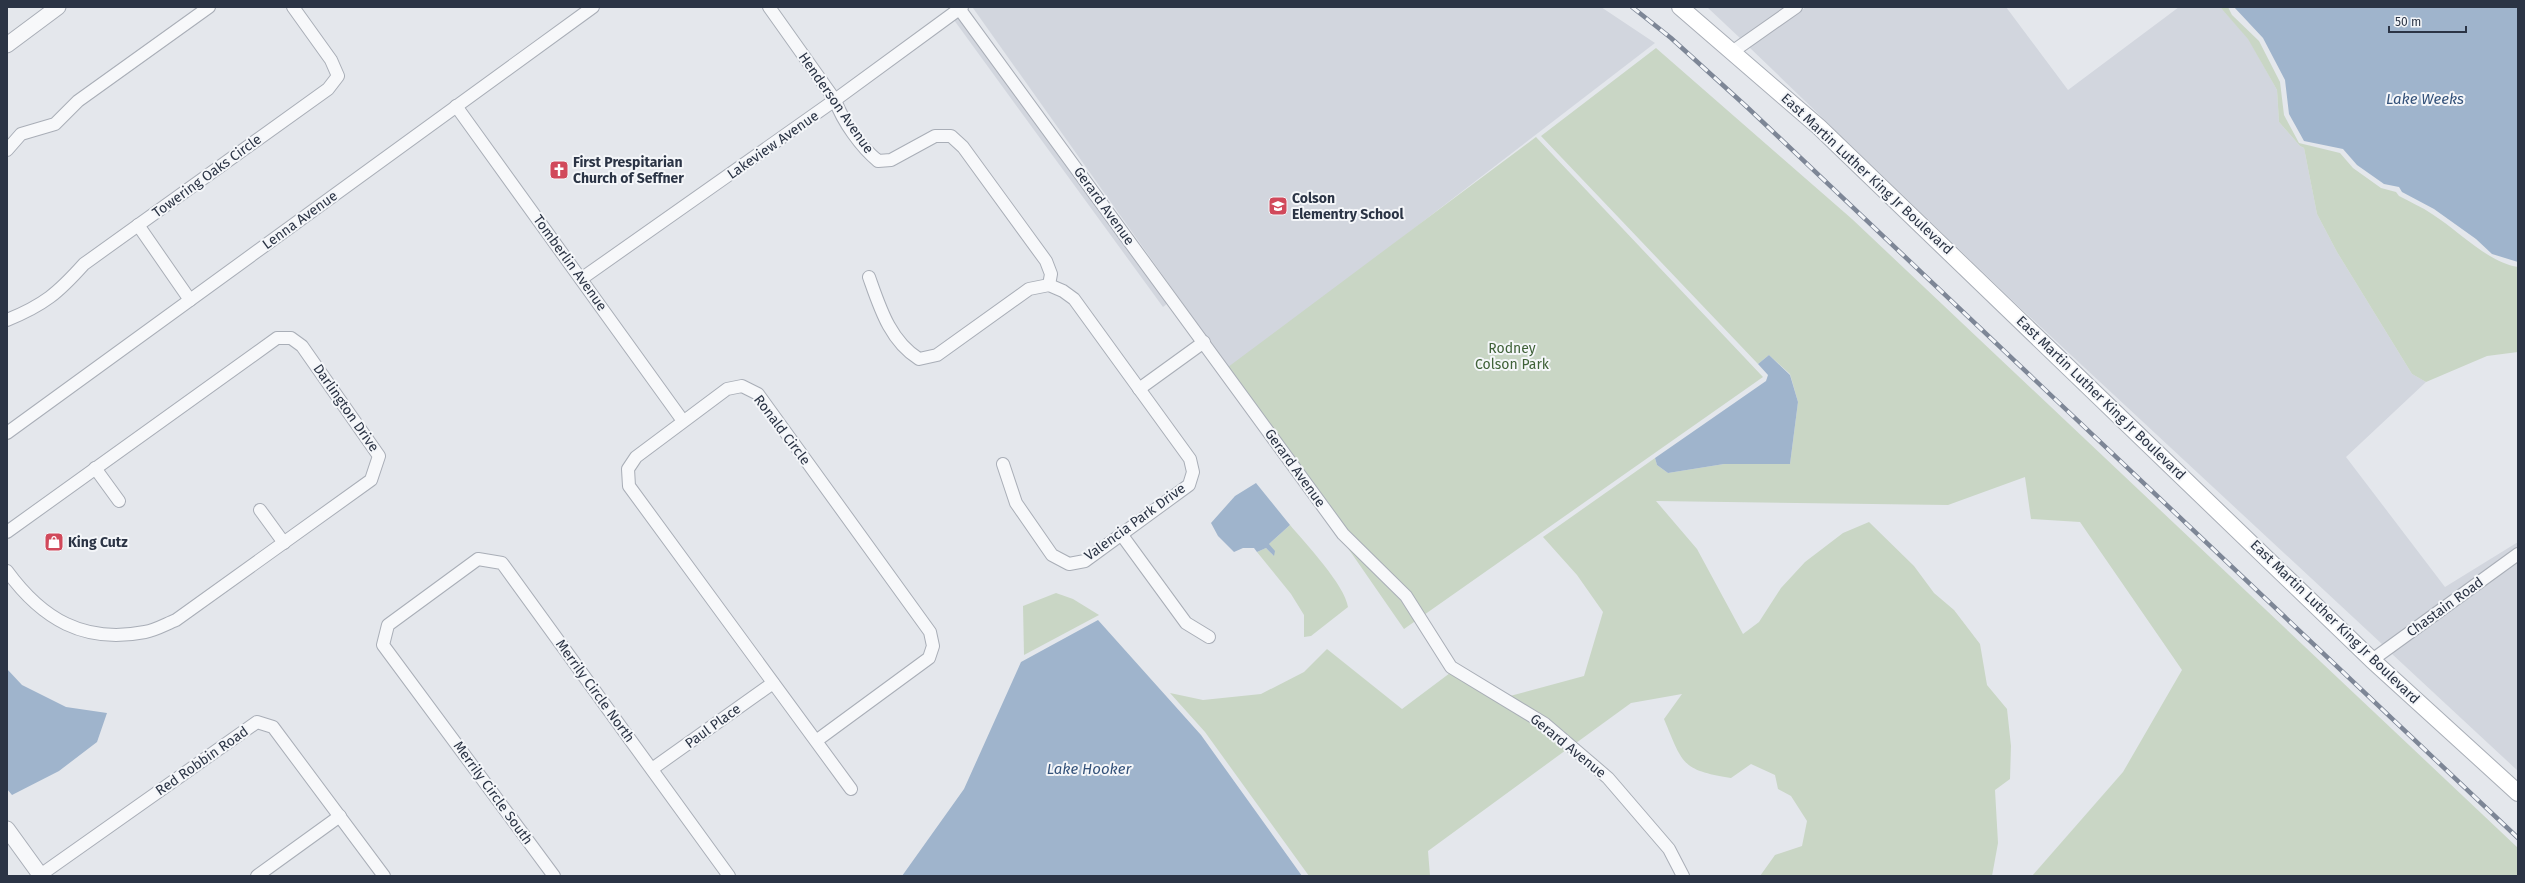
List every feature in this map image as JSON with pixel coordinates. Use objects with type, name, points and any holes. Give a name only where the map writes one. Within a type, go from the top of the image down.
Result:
[{"type":"main road","name":"East Martin Luther King Jr Boulevard","points":[[1680,7],[1820,127],[2372,660],[2518,793]]},
{"type":"street","points":[[7,45],[58,7]]},
{"type":"street","points":[[7,150],[21,134],[55,124],[78,101],[209,7]]},
{"type":"street","name":"Towering Oaks Circle","points":[[7,320],[30,311],[59,292],[84,264],[328,89],[338,76],[332,60],[293,7]]},
{"type":"street","name":"Lenna Avenue","points":[[7,433],[456,106],[578,11],[593,7]]},
{"type":"street","name":"Henderson Avenue","points":[[769,7],[835,100],[839,111],[869,154],[878,161],[891,160],[935,136],[951,136],[963,147],[1046,261],[1051,274],[1049,285]]},
{"type":"street","points":[[1732,52],[1796,7]]},
{"type":"street","name":"Lakeview Avenue","points":[[581,279],[835,100],[960,8]]},
{"type":"street","name":"Gerard Avenue","points":[[960,8],[1343,534],[1406,596],[1451,667],[1545,724],[1608,778],[1669,849],[1683,876]]},
{"type":"street","name":"Tomberlin Avenue","points":[[456,106],[683,421]]},
{"type":"street","points":[[138,225],[190,300]]},
{"type":"street","points":[[869,277],[885,321],[905,350],[919,360],[937,355],[1029,289],[1049,285]]},
{"type":"street","name":"Valencia Park Drive","points":[[1003,464],[1016,504],[1052,555],[1069,564],[1085,561],[1189,485],[1193,472],[1190,459],[1074,299],[1063,291],[1049,285]]},
{"type":"street","name":"Darlington Drive","points":[[7,532],[269,342],[277,338],[291,338],[310,356],[379,456],[371,480],[176,620],[146,632],[117,636],[79,630],[47,614],[23,592],[7,571]]},
{"type":"street","points":[[1139,389],[1204,342]]},
{"type":"street","name":"Ronald Circle","points":[[816,741],[929,658],[933,646],[930,632],[758,394],[742,386],[727,389],[636,457],[628,469],[629,486],[851,789]]},
{"type":"street","points":[[96,468],[120,501]]},
{"type":"street","points":[[260,510],[284,543]]},
{"type":"street","points":[[1121,534],[1186,623],[1209,637]]},
{"type":"street","name":"Chastain Road","points":[[2372,660],[2518,554]]},
{"type":"street","name":"Merrily Circle North","points":[[432,710],[383,645],[388,625],[478,559],[502,564],[730,876]]},
{"type":"street","name":"Paul Place","points":[[652,769],[773,682]]},
{"type":"street","name":"Merrily Circle South","points":[[432,710],[554,876]]},
{"type":"street","name":"Red Robbin Road","points":[[40,876],[256,722],[273,727],[384,876]]},
{"type":"street","points":[[257,876],[340,816]]},
{"type":"street","points":[[7,829],[40,876]]},
{"type":"shaded area","name":"Colson Elementry School","points":[[1601,7],[1655,43],[1230,370],[973,8]]},
{"type":"shaded area","points":[[1707,7],[1787,7],[1741,39]]},
{"type":"shaded area","points":[[1806,7],[2006,7],[2068,90],[2179,7],[2220,7],[2248,38],[2277,90],[2279,122],[2300,146],[2304,148],[2317,214],[2337,252],[2412,374],[2426,382],[2346,457],[2445,587],[2518,542],[2518,547],[2383,645],[2016,304],[1749,47]]},
{"type":"shaded area","points":[[958,17],[1168,303],[1163,307],[954,20]]},
{"type":"shaded area","points":[[2518,560],[2518,771],[2391,653]]},
{"type":"green space","points":[[2220,7],[2228,7],[2232,15],[2259,41],[2280,82],[2284,115],[2299,143],[2340,153],[2353,168],[2381,188],[2396,192],[2399,196],[2428,211],[2484,253],[2507,264],[2518,267],[2518,352],[2487,356],[2426,382],[2412,374],[2337,252],[2317,214],[2304,148],[2300,146],[2279,122],[2277,90],[2248,39]]},
{"type":"green space","points":[[1656,48],[1852,219],[2518,848],[2518,876],[2032,876],[2123,772],[2182,670],[2080,522],[2031,519],[2025,477],[1948,505],[1656,501],[1697,549],[1743,634],[1759,622],[1781,588],[1805,562],[1843,533],[1869,522],[1914,566],[1934,593],[1954,610],[1980,644],[1987,685],[2007,709],[2011,746],[2010,779],[1995,790],[1998,843],[1992,876],[1760,876],[1775,855],[1802,846],[1807,821],[1791,796],[1778,789],[1775,775],[1751,764],[1731,778],[1702,772],[1693,768],[1686,762],[1675,746],[1664,719],[1682,694],[1631,703],[1576,743],[1549,719],[1510,696],[1584,676],[1603,612],[1577,575],[1543,537],[1655,458],[1657,465],[1668,473],[1724,464],[1790,464],[1798,402],[1790,374],[1769,355],[1758,364],[1541,136]]},
{"type":"green space","name":"Rodney Colson Park","points":[[1536,137],[1763,377],[1404,629],[1307,489],[1220,373]]},
{"type":"green space","points":[[1290,525],[1340,587],[1348,607],[1311,636],[1304,637],[1304,615],[1291,594],[1257,552],[1266,548],[1274,556],[1269,544]]},
{"type":"green space","points":[[1056,593],[1073,599],[1099,615],[1024,655],[1023,606]]},
{"type":"green space","points":[[1327,649],[1402,709],[1450,673],[1541,728],[1566,750],[1428,851],[1430,876],[1309,876],[1205,732],[1170,693],[1203,700],[1261,694],[1304,672]]},
{"type":"water","name":"Lake Weeks","points":[[2234,7],[2518,7],[2518,262],[2492,254],[2476,239],[2434,209],[2402,192],[2399,187],[2384,184],[2357,165],[2343,149],[2304,141],[2289,114],[2285,80],[2263,38]]},
{"type":"water","points":[[1769,355],[1790,375],[1798,402],[1790,464],[1724,464],[1668,473],[1657,465],[1655,458],[1766,381],[1768,375],[1758,364]]},
{"type":"water","points":[[1256,483],[1290,525],[1269,544],[1275,551],[1274,556],[1266,548],[1257,552],[1254,548],[1243,548],[1234,552],[1218,536],[1211,523],[1235,496]]},
{"type":"water","name":"Lake Hooker","points":[[1098,620],[1201,735],[1302,876],[902,876],[964,789],[1021,662]]},
{"type":"water","points":[[7,669],[22,685],[66,707],[107,713],[97,742],[59,771],[12,795],[7,789]]},
{"type":"railway","points":[[1632,7],[1671,38],[1748,108],[2518,838]]},
{"type":"place","name":"First Prespitarian Church of Seffner","points":[[559,170]]},
{"type":"place","name":"Colson Elementry School","points":[[1278,206]]},
{"type":"place","name":"King Cutz","points":[[54,542]]}]
